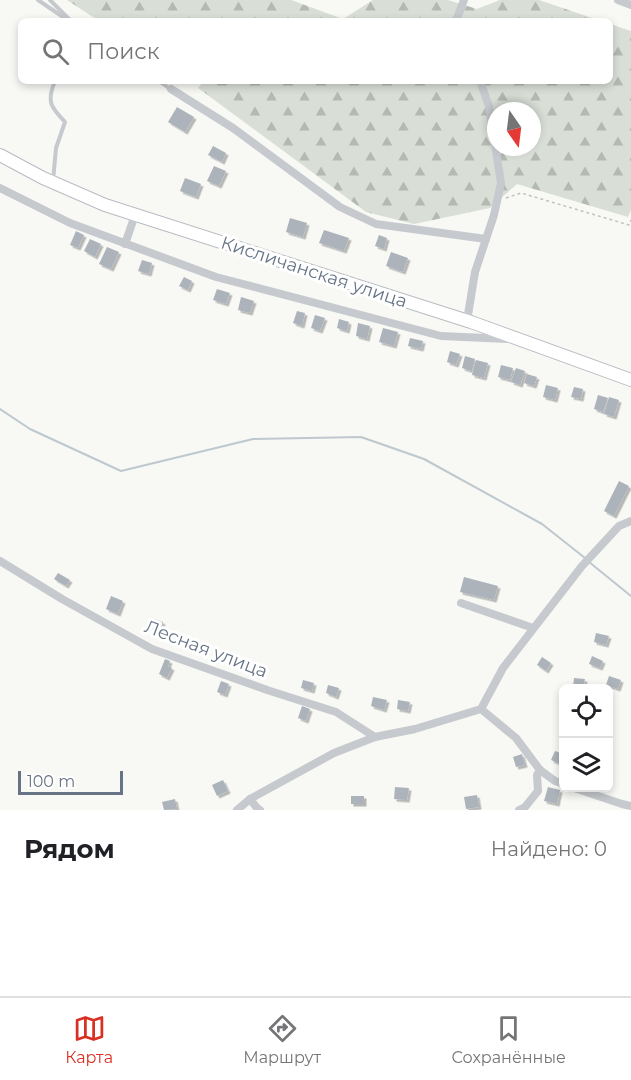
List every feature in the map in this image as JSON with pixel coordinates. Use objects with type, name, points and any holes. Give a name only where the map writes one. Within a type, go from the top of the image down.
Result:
[{"type":"street","points":[[457,18],[464,0]]},
{"type":"street","points":[[618,0],[631,5]]},
{"type":"street","points":[[468,321],[475,272],[501,183],[489,106],[481,84]]},
{"type":"street","points":[[171,90],[232,128],[340,207],[376,224],[486,239]]},
{"type":"street","name":"Кисличанская улица","points":[[0,155],[105,205],[468,321],[631,380]]},
{"type":"street","points":[[0,188],[70,224],[216,278],[441,336],[518,339]]},
{"type":"street","points":[[125,244],[135,215]]},
{"type":"street","points":[[237,810],[250,799],[334,753],[375,737],[415,729],[481,710],[503,668],[582,566],[620,526],[631,521]]},
{"type":"street","name":"Лесная улица","points":[[0,561],[62,599],[152,649],[336,712],[375,737]]},
{"type":"street","points":[[461,603],[533,628]]},
{"type":"street","points":[[481,710],[516,738],[540,770],[559,782]]},
{"type":"street","points":[[519,810],[525,807],[538,791],[537,775],[540,770]]},
{"type":"street","points":[[586,792],[631,806]]},
{"type":"street","points":[[250,799],[260,810]]},
{"type":"lane","points":[[38,0],[65,18]]},
{"type":"lane","points":[[51,0],[67,18]]},
{"type":"lane","points":[[53,182],[56,148],[65,122],[52,107],[50,94],[54,84]]},
{"type":"lane","points":[[163,84],[171,90]]},
{"type":"path","points":[[497,201],[521,193],[629,225],[631,220]]},
{"type":"green space","points":[[67,0],[291,0],[340,18],[94,18]]},
{"type":"green space","points":[[373,0],[448,0],[477,9],[500,0],[539,0],[592,18],[345,18]]},
{"type":"green space","points":[[613,25],[631,31],[631,210],[628,217],[517,184],[490,208],[414,224],[366,212],[198,88],[201,84],[613,84]]},
{"type":"building","points":[[177,107],[194,117],[185,132],[168,122]]},
{"type":"building","points":[[213,146],[226,153],[222,162],[208,155]]},
{"type":"building","points":[[214,166],[226,171],[219,186],[207,181]]},
{"type":"building","points":[[185,178],[201,184],[196,197],[180,191]]},
{"type":"building","points":[[290,218],[307,223],[303,237],[286,232]]},
{"type":"building","points":[[324,230],[349,238],[344,251],[319,243]]},
{"type":"building","points":[[76,231],[84,235],[78,248],[70,245]]},
{"type":"building","points":[[379,235],[387,238],[384,249],[375,246]]},
{"type":"building","points":[[90,239],[101,244],[95,257],[84,251]]},
{"type":"building","points":[[107,247],[119,252],[111,269],[99,264]]},
{"type":"building","points":[[391,252],[408,258],[403,272],[386,266]]},
{"type":"building","points":[[142,260],[152,263],[149,274],[138,271]]},
{"type":"building","points":[[184,277],[192,281],[188,290],[179,286]]},
{"type":"building","points":[[217,289],[230,293],[226,304],[213,300]]},
{"type":"building","points":[[241,297],[254,301],[250,313],[238,310]]},
{"type":"building","points":[[297,311],[305,313],[302,326],[293,323]]},
{"type":"building","points":[[315,315],[325,318],[320,331],[311,328]]},
{"type":"building","points":[[339,319],[349,322],[347,331],[337,328]]},
{"type":"building","points":[[358,323],[370,326],[367,339],[356,336]]},
{"type":"building","points":[[383,328],[398,332],[394,346],[379,342]]},
{"type":"building","points":[[410,338],[423,341],[421,349],[408,346]]},
{"type":"building","points":[[450,351],[460,354],[456,365],[447,362]]},
{"type":"building","points":[[465,356],[475,359],[472,371],[462,368]]},
{"type":"building","points":[[476,360],[488,363],[484,378],[472,375]]},
{"type":"building","points":[[501,365],[513,368],[510,380],[498,377]]},
{"type":"building","points":[[516,368],[525,371],[520,385],[511,382]]},
{"type":"building","points":[[527,374],[537,377],[534,386],[524,383]]},
{"type":"building","points":[[546,385],[558,388],[555,400],[543,397]]},
{"type":"building","points":[[574,387],[583,389],[581,399],[571,397]]},
{"type":"building","points":[[598,395],[608,398],[603,412],[594,409]]},
{"type":"building","points":[[609,397],[619,400],[614,417],[604,414]]},
{"type":"building","points":[[619,481],[629,486],[614,516],[604,511]]},
{"type":"building","points":[[58,573],[70,580],[66,586],[54,579]]},
{"type":"building","points":[[464,577],[498,586],[494,600],[460,592]]},
{"type":"building","points":[[111,596],[123,601],[118,614],[106,609]]},
{"type":"building","points":[[155,619],[163,622],[160,632],[152,629]]},
{"type":"building","points":[[596,633],[609,636],[606,645],[594,642]]},
{"type":"building","points":[[592,656],[603,661],[600,668],[589,664]]},
{"type":"building","points":[[542,657],[551,663],[546,671],[537,665]]},
{"type":"building","points":[[165,659],[170,661],[168,666],[172,668],[167,678],[159,674]]},
{"type":"building","points":[[609,676],[621,680],[618,689],[613,687],[613,684],[606,684]]},
{"type":"building","points":[[574,678],[585,679],[584,684],[573,684]]},
{"type":"building","points":[[303,680],[314,683],[312,691],[301,688]]},
{"type":"building","points":[[221,681],[229,684],[225,695],[217,692]]},
{"type":"building","points":[[328,685],[339,688],[336,697],[326,693]]},
{"type":"building","points":[[373,697],[387,700],[384,710],[371,706]]},
{"type":"building","points":[[398,700],[410,702],[408,711],[397,709]]},
{"type":"building","points":[[302,706],[310,709],[306,721],[298,718]]},
{"type":"building","points":[[555,751],[559,752],[559,764],[551,760]]},
{"type":"building","points":[[522,754],[525,765],[516,767],[513,757]]},
{"type":"building","points":[[223,780],[228,791],[217,796],[212,785]]},
{"type":"building","points":[[395,787],[409,788],[407,800],[394,799]]},
{"type":"building","points":[[548,787],[559,790],[557,804],[544,801]]},
{"type":"building","points":[[477,795],[479,807],[466,809],[464,797]]},
{"type":"building","points":[[351,796],[364,796],[364,804],[351,804]]},
{"type":"building","points":[[175,799],[177,809],[164,810],[162,802]]},
{"type":"waterway","points":[[0,409],[30,429],[121,471],[253,439],[361,437],[424,459],[542,524],[585,558]]},
{"type":"waterway","points":[[589,562],[631,596]]}]
